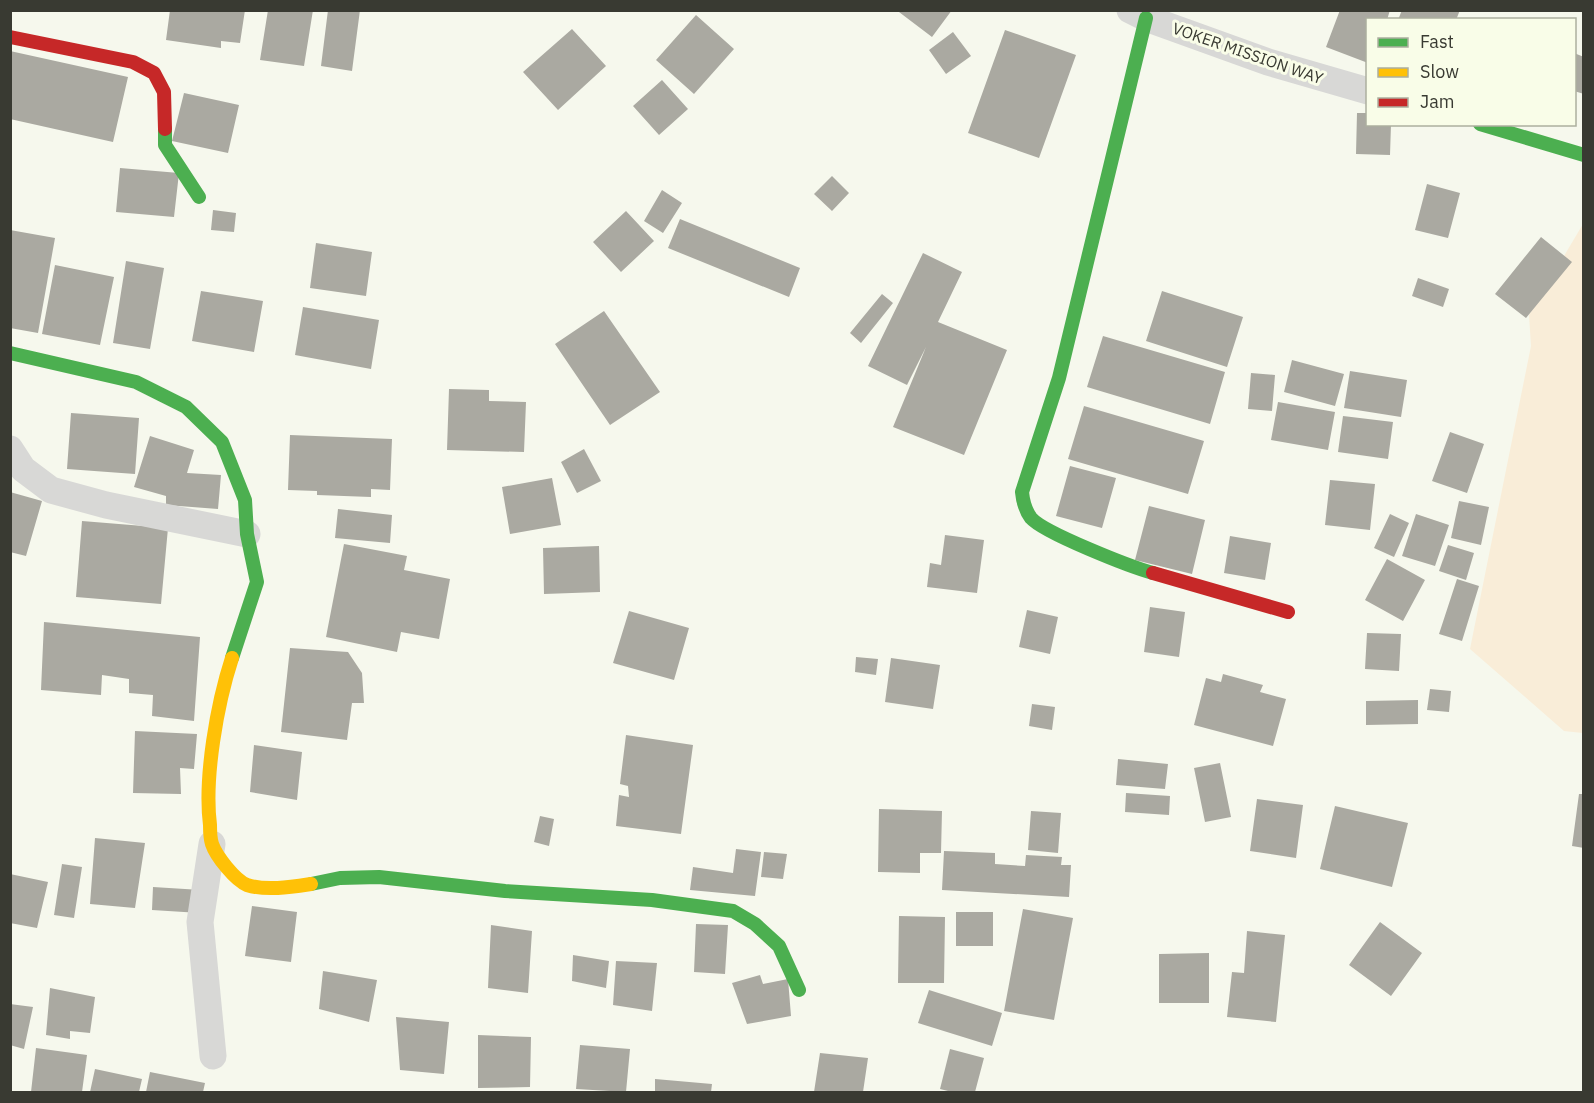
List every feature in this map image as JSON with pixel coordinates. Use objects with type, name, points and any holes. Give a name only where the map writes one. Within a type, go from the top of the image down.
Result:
[{"type":"street","name":"VOKER MISSION WAY","points":[[1138,14],[1268,62],[1366,91]]},
{"type":"street","points":[[1138,14],[1059,378],[1022,492],[1024,506],[1032,519],[1052,531],[1139,569],[1288,612]]},
{"type":"street","points":[[10,37],[133,62],[154,73],[164,92],[165,145],[199,197]]},
{"type":"street","points":[[1487,126],[1584,155]]},
{"type":"street","points":[[10,353],[136,382],[186,407],[222,442],[245,500],[247,534],[257,582],[224,682],[214,738],[207,805],[212,844],[200,922],[213,1056]]},
{"type":"street","points":[[10,449],[23,469],[51,490],[106,505],[247,534]]},
{"type":"street","points":[[212,844],[232,874],[245,884],[261,888],[299,886],[340,878],[379,877],[505,891],[652,900],[733,911],[755,924],[779,946],[799,990]]},
{"type":"shaded area","points":[[1583,224],[1583,733],[1564,731],[1470,649],[1531,346],[1529,315]]},
{"type":"building","points":[[170,10],[245,10],[240,43],[221,41],[221,48],[166,40]]},
{"type":"building","points":[[268,10],[313,10],[304,66],[260,60]]},
{"type":"building","points":[[328,10],[360,10],[352,71],[321,66]]},
{"type":"building","points":[[900,10],[952,10],[932,37],[899,12]]},
{"type":"building","points":[[1340,10],[1390,10],[1388,18],[1366,18],[1366,62],[1326,47]]},
{"type":"building","points":[[1402,10],[1460,10],[1457,18],[1399,18]]},
{"type":"building","points":[[696,15],[734,49],[694,94],[656,60]]},
{"type":"building","points":[[572,29],[606,66],[558,110],[523,72]]},
{"type":"building","points":[[1005,30],[1076,55],[1039,158],[968,133]]},
{"type":"building","points":[[953,32],[971,56],[946,74],[929,50]]},
{"type":"building","points":[[10,51],[128,77],[113,142],[10,119]]},
{"type":"building","points":[[1576,54],[1584,57],[1584,94],[1576,92]]},
{"type":"building","points":[[662,80],[688,109],[659,135],[633,106]]},
{"type":"building","points":[[184,93],[239,105],[228,153],[172,141]]},
{"type":"building","points":[[1357,113],[1366,113],[1366,126],[1391,126],[1390,155],[1356,154]]},
{"type":"building","points":[[120,168],[179,173],[174,217],[116,212]]},
{"type":"building","points":[[832,176],[849,193],[832,211],[814,194]]},
{"type":"building","points":[[1427,184],[1460,193],[1448,238],[1415,230]]},
{"type":"building","points":[[662,190],[682,203],[663,233],[644,221]]},
{"type":"building","points":[[213,210],[236,213],[234,232],[211,230]]},
{"type":"building","points":[[626,211],[654,241],[621,272],[593,242]]},
{"type":"building","points":[[680,219],[800,268],[789,297],[668,248]]},
{"type":"building","points":[[10,230],[55,238],[38,333],[10,328]]},
{"type":"building","points":[[1541,237],[1572,262],[1526,318],[1495,294]]},
{"type":"building","points":[[316,243],[372,252],[366,296],[310,288]]},
{"type":"building","points":[[923,253],[962,272],[938,322],[1007,350],[964,455],[893,427],[926,347],[907,385],[868,366]]},
{"type":"building","points":[[126,261],[164,268],[150,349],[113,343]]},
{"type":"building","points":[[55,265],[114,277],[100,345],[42,334]]},
{"type":"building","points":[[1418,278],[1449,289],[1443,307],[1412,296]]},
{"type":"building","points":[[201,291],[263,301],[254,352],[192,341]]},
{"type":"building","points":[[1162,291],[1243,317],[1227,367],[1146,341]]},
{"type":"building","points":[[882,294],[893,303],[861,343],[850,333]]},
{"type":"building","points":[[303,307],[379,320],[371,369],[295,355]]},
{"type":"building","points":[[604,311],[660,392],[610,425],[555,344]]},
{"type":"building","points":[[1103,336],[1225,372],[1210,424],[1087,387]]},
{"type":"building","points":[[1292,360],[1344,374],[1335,406],[1284,392]]},
{"type":"building","points":[[1350,371],[1407,380],[1401,417],[1344,408]]},
{"type":"building","points":[[1251,373],[1275,375],[1272,411],[1248,409]]},
{"type":"building","points":[[449,389],[489,390],[489,401],[526,402],[524,452],[447,450]]},
{"type":"building","points":[[1278,402],[1335,412],[1328,450],[1271,440]]},
{"type":"building","points":[[1084,406],[1204,441],[1188,494],[1068,459]]},
{"type":"building","points":[[71,413],[139,418],[135,474],[67,469]]},
{"type":"building","points":[[1343,416],[1393,422],[1388,459],[1338,452]]},
{"type":"building","points":[[1450,432],[1484,444],[1467,493],[1432,481]]},
{"type":"building","points":[[290,435],[392,439],[390,490],[371,489],[371,497],[317,495],[317,491],[288,490]]},
{"type":"building","points":[[150,436],[194,450],[187,473],[221,475],[218,509],[166,505],[166,496],[134,487]]},
{"type":"building","points":[[584,449],[601,481],[577,493],[561,462]]},
{"type":"building","points":[[1070,466],[1116,478],[1102,528],[1056,516]]},
{"type":"building","points":[[552,478],[561,525],[510,534],[502,487]]},
{"type":"building","points":[[1330,480],[1375,484],[1370,530],[1325,525]]},
{"type":"building","points":[[10,492],[42,501],[26,556],[10,552]]},
{"type":"building","points":[[1459,501],[1489,507],[1481,545],[1451,538]]},
{"type":"building","points":[[1149,506],[1205,520],[1192,574],[1135,560]]},
{"type":"building","points":[[338,509],[392,515],[390,543],[335,538]]},
{"type":"building","points":[[1390,514],[1409,523],[1394,557],[1374,548]]},
{"type":"building","points":[[1416,514],[1449,525],[1435,566],[1402,556]]},
{"type":"building","points":[[82,521],[168,528],[161,604],[76,597]]},
{"type":"building","points":[[945,535],[984,540],[977,593],[927,587],[930,563],[941,565]]},
{"type":"building","points":[[1230,536],[1271,543],[1265,580],[1224,573]]},
{"type":"building","points":[[344,544],[407,556],[404,570],[450,579],[439,639],[401,632],[397,652],[326,637]]},
{"type":"building","points":[[1448,545],[1474,553],[1466,580],[1439,571]]},
{"type":"building","points":[[599,546],[600,592],[544,594],[543,548]]},
{"type":"building","points":[[1387,559],[1425,580],[1403,621],[1365,600]]},
{"type":"building","points":[[1457,579],[1479,586],[1462,641],[1439,634]]},
{"type":"building","points":[[1150,607],[1185,612],[1179,657],[1144,652]]},
{"type":"building","points":[[1027,610],[1058,617],[1050,654],[1019,647]]},
{"type":"building","points":[[629,611],[689,628],[674,680],[613,663]]},
{"type":"building","points":[[44,622],[200,637],[194,721],[152,716],[153,695],[129,693],[129,679],[102,675],[101,695],[41,690]]},
{"type":"building","points":[[1367,633],[1401,634],[1399,671],[1365,669]]},
{"type":"building","points":[[290,648],[348,652],[362,673],[364,703],[352,703],[347,740],[281,732]]},
{"type":"building","points":[[856,657],[878,659],[876,675],[855,672]]},
{"type":"building","points":[[891,658],[940,665],[933,709],[885,702]]},
{"type":"building","points":[[1223,674],[1263,685],[1260,692],[1286,699],[1273,746],[1194,725],[1206,678],[1221,682]]},
{"type":"building","points":[[1430,689],[1451,691],[1449,712],[1427,710]]},
{"type":"building","points":[[1418,700],[1418,724],[1366,725],[1366,701]]},
{"type":"building","points":[[1032,704],[1055,707],[1052,730],[1029,726]]},
{"type":"building","points":[[135,731],[197,734],[194,769],[180,768],[181,794],[133,793]]},
{"type":"building","points":[[626,735],[693,745],[681,834],[616,826],[619,795],[629,797],[628,786],[620,784]]},
{"type":"building","points":[[254,745],[302,752],[297,800],[250,792]]},
{"type":"building","points":[[1118,759],[1168,764],[1165,789],[1116,785]]},
{"type":"building","points":[[1220,763],[1231,817],[1205,822],[1194,768]]},
{"type":"building","points":[[1126,793],[1170,796],[1169,815],[1125,812]]},
{"type":"building","points":[[1579,794],[1584,794],[1584,848],[1572,846]]},
{"type":"building","points":[[1257,799],[1303,805],[1296,858],[1250,851]]},
{"type":"building","points":[[1335,806],[1408,823],[1392,887],[1320,869]]},
{"type":"building","points":[[879,809],[942,811],[941,853],[920,853],[920,873],[878,872]]},
{"type":"building","points":[[1031,811],[1061,813],[1058,853],[1028,850]]},
{"type":"building","points":[[540,816],[554,819],[549,846],[534,842]]},
{"type":"building","points":[[95,838],[145,843],[135,908],[90,904]]},
{"type":"building","points":[[736,849],[761,852],[755,896],[690,890],[693,867],[733,873]]},
{"type":"building","points":[[944,851],[995,853],[995,864],[1025,866],[1026,855],[1062,857],[1061,865],[1071,865],[1069,897],[942,890]]},
{"type":"building","points":[[764,852],[787,854],[783,879],[761,877]]},
{"type":"building","points":[[62,864],[82,867],[74,918],[54,915]]},
{"type":"building","points":[[10,874],[48,882],[37,928],[10,923]]},
{"type":"building","points":[[153,887],[201,890],[200,913],[152,910]]},
{"type":"building","points":[[252,906],[297,912],[291,962],[245,956]]},
{"type":"building","points":[[1023,909],[1073,918],[1054,1020],[1004,1011]]},
{"type":"building","points":[[956,912],[993,912],[993,946],[956,946]]},
{"type":"building","points":[[899,916],[945,917],[944,983],[898,983]]},
{"type":"building","points":[[1380,922],[1422,953],[1391,996],[1349,965]]},
{"type":"building","points":[[696,924],[728,925],[725,974],[694,972]]},
{"type":"building","points":[[491,925],[532,931],[528,993],[488,988]]},
{"type":"building","points":[[1247,931],[1285,935],[1276,1022],[1227,1017],[1232,972],[1244,973]]},
{"type":"building","points":[[1209,953],[1209,1003],[1159,1003],[1159,954]]},
{"type":"building","points":[[573,955],[609,961],[606,988],[572,981]]},
{"type":"building","points":[[616,961],[657,963],[652,1011],[613,1005]]},
{"type":"building","points":[[323,971],[377,980],[369,1022],[319,1009]]},
{"type":"building","points":[[760,975],[763,984],[788,979],[791,1016],[747,1024],[732,983]]},
{"type":"building","points":[[50,988],[95,997],[90,1033],[70,1031],[70,1039],[46,1035]]},
{"type":"building","points":[[929,990],[1002,1013],[992,1046],[918,1023]]},
{"type":"building","points":[[10,1004],[33,1007],[24,1049],[10,1045]]},
{"type":"building","points":[[396,1017],[449,1022],[444,1074],[400,1070]]},
{"type":"building","points":[[478,1035],[531,1037],[530,1087],[478,1088]]},
{"type":"building","points":[[580,1045],[630,1049],[626,1092],[576,1089]]},
{"type":"building","points":[[36,1048],[87,1055],[82,1092],[31,1092]]},
{"type":"building","points":[[950,1049],[984,1058],[975,1092],[952,1092],[940,1089]]},
{"type":"building","points":[[820,1053],[868,1058],[863,1092],[814,1092]]},
{"type":"building","points":[[95,1069],[142,1079],[139,1092],[90,1092]]},
{"type":"building","points":[[150,1072],[205,1083],[203,1092],[146,1092]]},
{"type":"building","points":[[655,1079],[712,1084],[711,1092],[655,1092]]},
{"type":"traffic: fast","points":[[1146,18],[1059,378],[1022,492],[1027,512],[1039,524],[1089,549],[1153,573]]},
{"type":"traffic: fast","points":[[1487,126],[1584,155]]},
{"type":"traffic: fast","points":[[165,129],[165,145],[199,197]]},
{"type":"traffic: fast","points":[[10,353],[136,382],[186,407],[222,442],[245,500],[247,534],[257,582],[232,658]]},
{"type":"traffic: fast","points":[[311,884],[340,878],[379,877],[505,891],[652,900],[733,911],[755,924],[779,946],[799,990]]},
{"type":"traffic: slow","points":[[232,658],[221,697],[210,764],[209,806],[212,844],[217,855],[227,867],[247,885],[270,888],[311,884]]},
{"type":"traffic: jam","points":[[10,37],[133,62],[154,73],[164,92],[165,129]]},
{"type":"traffic: jam","points":[[1153,573],[1288,612]]}]
